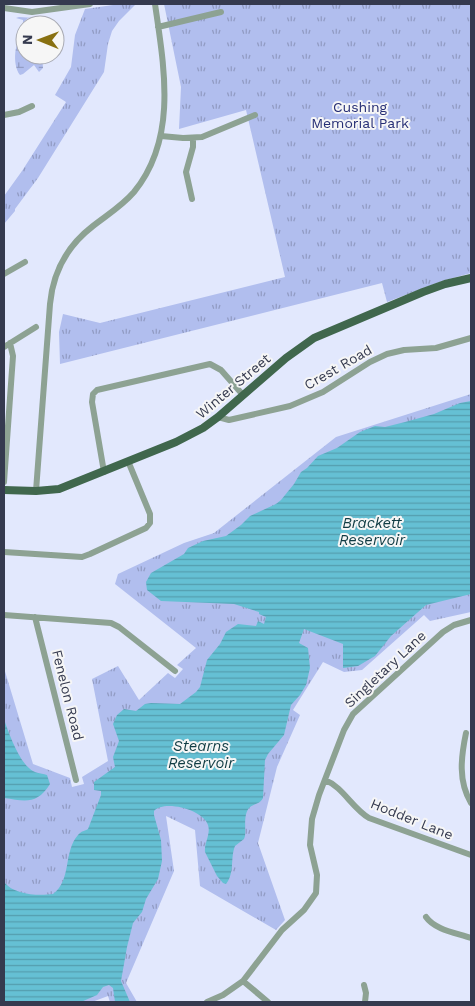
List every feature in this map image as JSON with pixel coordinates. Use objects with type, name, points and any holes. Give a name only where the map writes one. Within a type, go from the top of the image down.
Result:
[{"type":"main road","name":"Winter Street","points":[[4,490],[36,491],[60,489],[186,437],[218,417],[292,352],[314,338],[423,292],[445,284],[471,278]]},
{"type":"street","points":[[4,8],[20,12],[35,12],[90,4]]},
{"type":"street","points":[[36,491],[50,304],[54,278],[64,257],[78,239],[120,206],[138,186],[151,165],[161,136],[164,112],[164,85],[155,4]]},
{"type":"street","points":[[158,27],[221,12]]},
{"type":"street","points":[[4,115],[19,112],[32,106]]},
{"type":"street","points":[[161,136],[193,138],[207,136],[255,114]]},
{"type":"street","points":[[192,199],[186,172],[193,146],[193,138]]},
{"type":"street","points":[[4,274],[26,262]]},
{"type":"street","points":[[4,347],[36,327]]},
{"type":"street","name":"Crest Road","points":[[218,417],[229,420],[290,406],[323,392],[375,359],[387,354],[404,350],[436,348],[471,338]]},
{"type":"street","points":[[4,482],[13,356],[10,343]]},
{"type":"street","points":[[104,472],[92,402],[94,392],[210,364],[220,370],[243,395]]},
{"type":"street","points":[[4,552],[86,556],[146,528],[150,520],[150,514],[128,462]]},
{"type":"street","points":[[4,615],[111,623],[119,627],[175,671]]},
{"type":"street","name":"Fenelon Road","points":[[35,617],[76,780]]},
{"type":"street","name":"Singletary Lane","points":[[208,1002],[223,996],[242,981],[282,930],[308,906],[316,893],[318,881],[311,851],[310,833],[313,813],[344,730],[356,710],[443,632],[454,625],[471,620]]},
{"type":"street","points":[[466,733],[462,776],[465,791],[471,803]]},
{"type":"street","name":"Hodder Lane","points":[[325,780],[334,785],[358,810],[369,818],[471,856]]},
{"type":"street","points":[[426,917],[438,927],[471,938]]},
{"type":"street","points":[[242,981],[268,1002]]},
{"type":"street","points":[[364,984],[365,1002]]},
{"type":"green space","points":[[120,4],[136,4],[112,31],[104,72],[38,178],[4,224],[4,196],[66,102],[55,95],[71,67],[75,35],[85,9]]},
{"type":"green space","name":"Cushing Memorial Park","points":[[164,4],[471,4],[471,273],[442,281],[387,302],[382,283],[60,364],[59,332],[63,314],[100,323],[285,277],[246,110],[179,129],[181,87]]},
{"type":"green space","points":[[16,65],[34,65],[23,74],[20,75]]},
{"type":"green space","points":[[34,65],[43,65],[43,68],[39,72]]},
{"type":"green space","points":[[471,394],[471,612],[430,621],[424,615],[362,670],[344,672],[323,662],[293,710],[300,715],[277,767],[258,843],[285,920],[276,930],[200,886],[195,830],[166,816],[174,871],[126,983],[137,1002],[110,1002],[108,996],[92,1002],[4,1002],[4,668],[33,764],[70,778],[72,787],[84,784],[82,777],[108,761],[92,679],[118,666],[139,700],[168,673],[175,678],[183,669],[177,665],[196,648],[115,584],[118,574],[184,543],[214,533],[336,437]]},
{"type":"water","points":[[471,401],[471,594],[426,605],[391,636],[375,656],[358,666],[343,668],[343,644],[304,629],[299,643],[308,648],[310,668],[306,685],[291,705],[284,735],[265,760],[263,798],[248,810],[245,836],[235,846],[229,880],[226,884],[217,876],[205,852],[209,828],[205,820],[192,811],[183,808],[166,806],[159,808],[154,811],[154,815],[161,840],[162,861],[158,879],[146,899],[142,912],[133,923],[121,981],[130,1002],[115,1002],[113,988],[109,985],[103,987],[97,995],[81,1002],[4,1002],[4,882],[14,890],[34,895],[53,894],[59,888],[63,881],[73,842],[79,834],[88,829],[101,795],[101,791],[94,790],[94,782],[115,767],[113,757],[119,741],[113,724],[117,715],[124,709],[136,711],[145,704],[180,704],[200,687],[207,660],[220,644],[226,632],[238,624],[256,626],[258,621],[264,624],[266,617],[259,614],[259,612],[234,604],[161,601],[147,590],[146,582],[151,573],[184,554],[188,548],[203,541],[226,536],[250,516],[276,504],[294,484],[301,472],[318,456],[337,448],[360,432],[375,426],[385,427],[434,414],[460,403]]},
{"type":"water","points":[[4,719],[21,759],[33,771],[47,775],[50,784],[40,795],[30,800],[4,798]]},
{"type":"water label","name":"Brackett Reservoir","points":[[372,532]]},
{"type":"water label","name":"Stearns Reservoir","points":[[201,754]]}]
